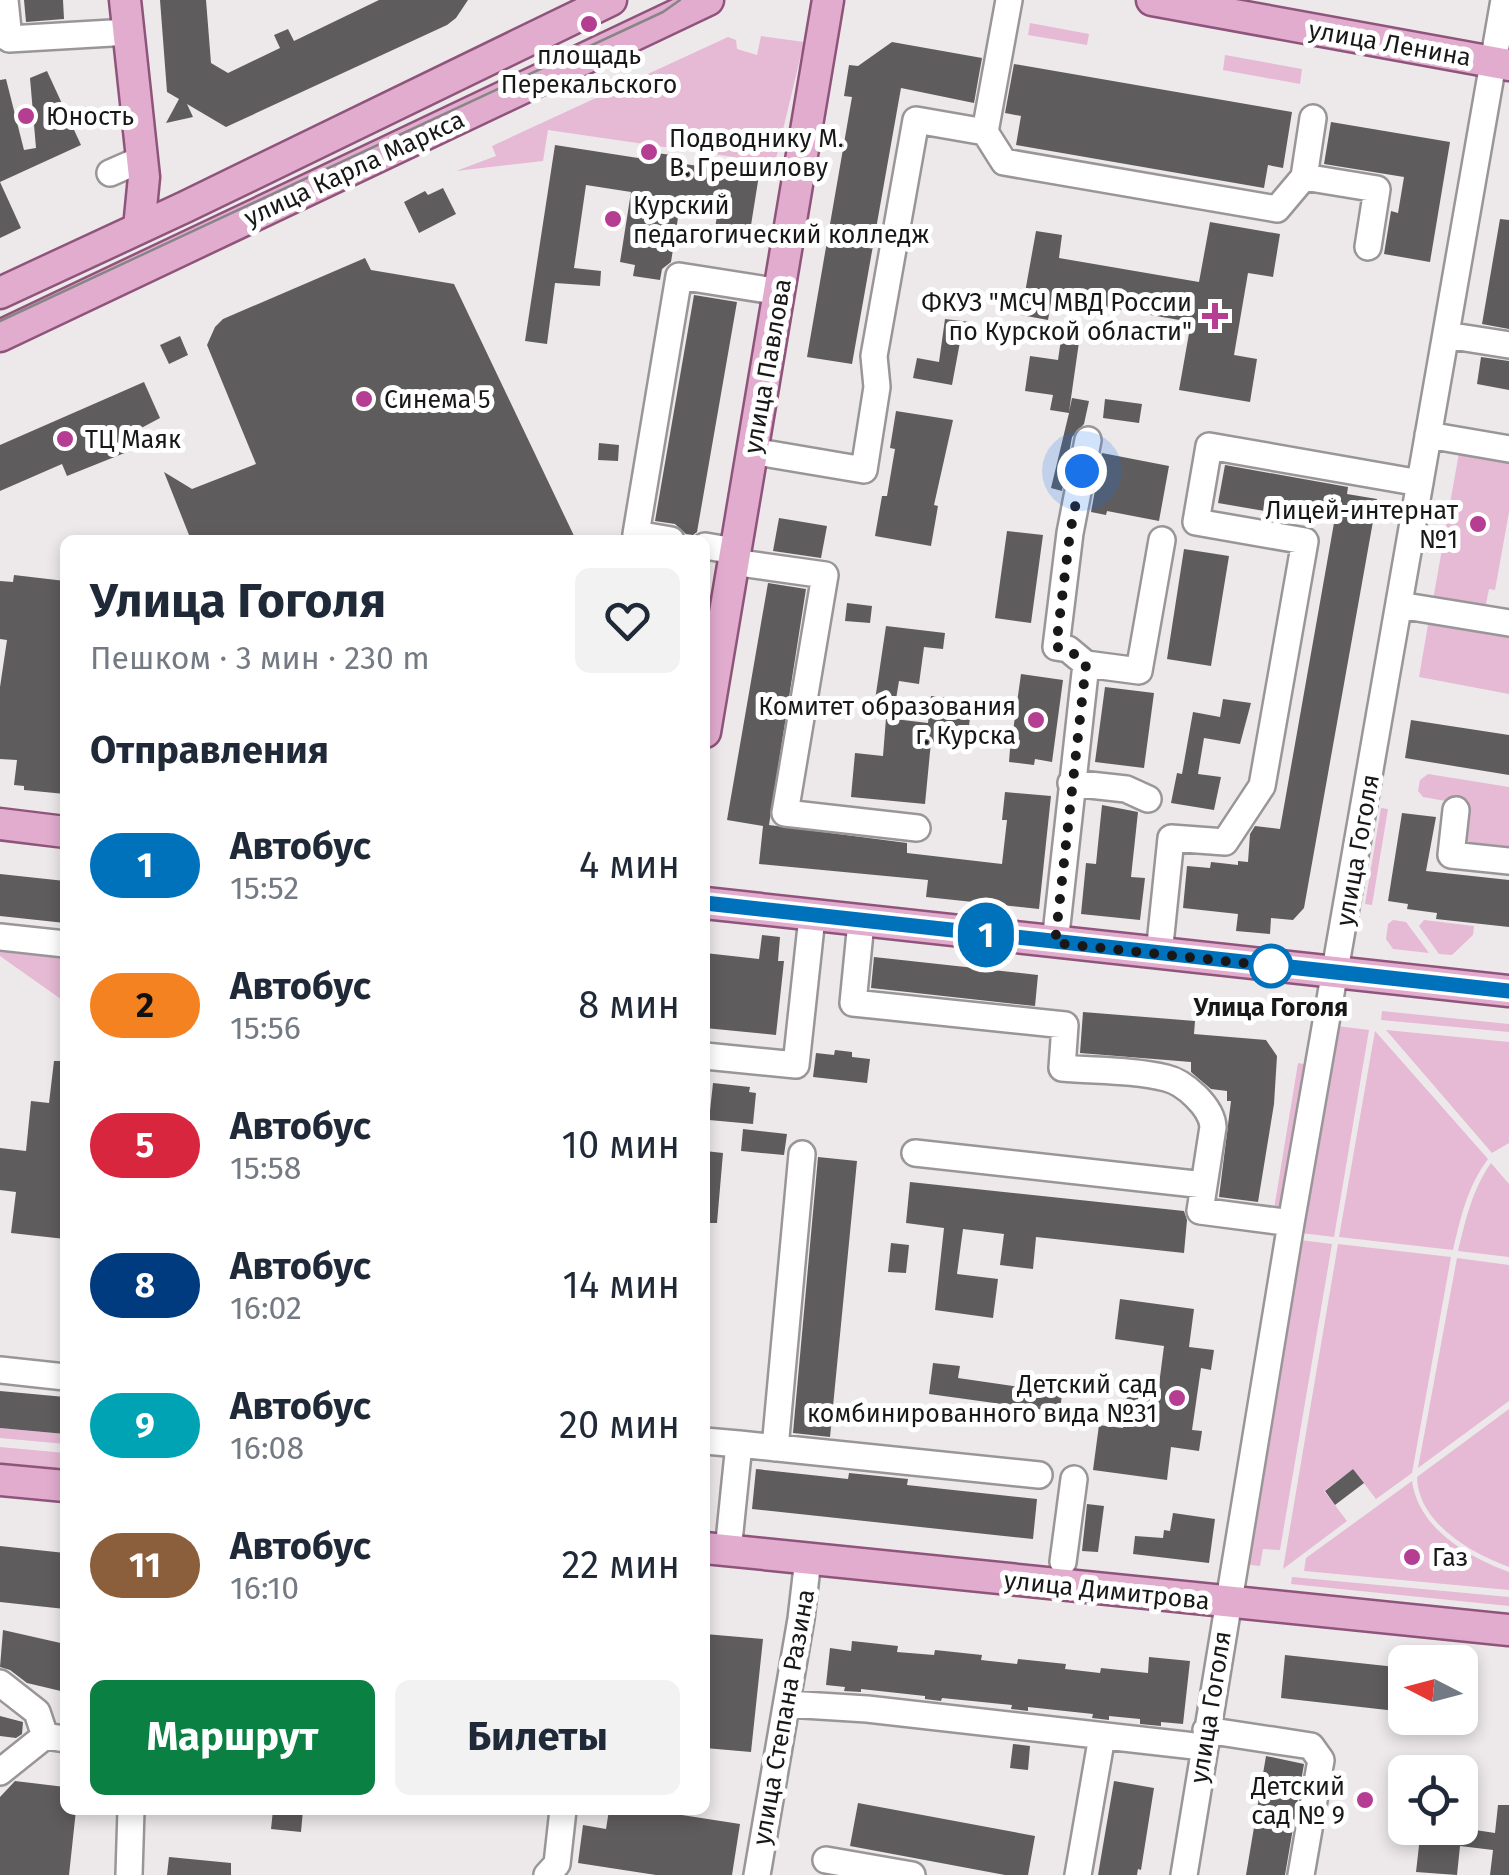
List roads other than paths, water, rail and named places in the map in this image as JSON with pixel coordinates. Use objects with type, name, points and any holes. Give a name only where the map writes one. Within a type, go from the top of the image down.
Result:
[{"type":"main road","points":[[125,0],[144,177],[140,228]]},
{"type":"main road","name":"улица Карла Маркса","points":[[0,293],[610,0]]},
{"type":"main road","name":"улица Павлова","points":[[710,687],[725,553],[752,451],[828,0]]},
{"type":"main road","name":"улица Ленина","points":[[1152,0],[1261,10],[1501,63]]},
{"type":"main road","name":"улица Карла Маркса","points":[[0,336],[704,2]]},
{"type":"main road","points":[[0,824],[60,831]]},
{"type":"main road","points":[[710,905],[1509,991]]},
{"type":"main road","points":[[0,1480],[60,1486]]},
{"type":"main road","name":"улица Димитрова","points":[[716,1549],[1509,1630]]},
{"type":"street","points":[[4,0],[4,39],[129,32]]},
{"type":"street","points":[[1009,0],[985,132],[1004,162],[1278,210],[1304,177],[1314,118]]},
{"type":"street","name":"улица Гоголя","points":[[1184,1875],[1291,1223],[1428,435],[1501,63],[1504,0]]},
{"type":"street","points":[[752,451],[864,470],[877,386],[874,356],[916,120],[985,132]]},
{"type":"street","points":[[110,172],[142,159]]},
{"type":"street","points":[[1304,177],[1378,189],[1368,247]]},
{"type":"street","points":[[642,535],[636,534],[679,276],[780,292]]},
{"type":"street","points":[[1446,334],[1509,345]]},
{"type":"street","points":[[1428,435],[1509,448]]},
{"type":"street","points":[[1088,440],[1070,533],[1056,647],[1068,649],[1086,664],[1140,671],[1162,540]]},
{"type":"street","points":[[1160,954],[1170,838],[1225,842],[1262,786],[1305,541],[1196,522],[1210,446],[1420,484]]},
{"type":"street","points":[[725,553],[825,576],[784,813],[916,828]]},
{"type":"street","points":[[1399,605],[1509,623]]},
{"type":"street","points":[[1055,943],[1086,664]]},
{"type":"street","points":[[1070,783],[1126,789],[1148,798]]},
{"type":"street","points":[[1456,810],[1450,855],[1509,862]]},
{"type":"street","points":[[710,1056],[796,1065],[812,917]]},
{"type":"street","points":[[861,922],[852,1003],[1065,1025],[1062,1068],[1170,1078],[1206,1106],[1212,1116],[1200,1210],[1291,1223]]},
{"type":"street","points":[[0,937],[60,943]]},
{"type":"street","points":[[915,1153],[1204,1185]]},
{"type":"street","points":[[775,1448],[802,1154]]},
{"type":"street","points":[[0,1370],[60,1376]]},
{"type":"street","points":[[710,1441],[1039,1475]]},
{"type":"street","points":[[716,1549],[739,1444]]},
{"type":"street","points":[[1063,1562],[1074,1479]]},
{"type":"street","name":"улица Степана Разина","points":[[757,1875],[808,1559]]},
{"type":"street","points":[[0,1683],[36,1712],[55,1738],[0,1772]]},
{"type":"street","points":[[787,1704],[867,1709],[1102,1736],[1311,1746],[1321,1760],[1301,1875]]},
{"type":"street","points":[[1078,1875],[1102,1736]]},
{"type":"street","points":[[129,1875],[131,1815]]},
{"type":"street","points":[[546,1875],[557,1864],[562,1815]]},
{"type":"street","points":[[826,1860],[912,1875]]},
{"type":"tram line","points":[[0,321],[663,12],[680,0]]},
{"type":"place","name":"площадь Перекальского","points":[[589,24]]},
{"type":"place","name":"Юность","points":[[26,116]]},
{"type":"place","name":"Подводнику М. В. Грешилову","points":[[649,152]]},
{"type":"place","name":"Курский педагогический колледж","points":[[613,219]]},
{"type":"place","name":"ФКУЗ \"МСЧ МВД России по Курской области\"","points":[[1215,316]]},
{"type":"place","name":"Синема 5","points":[[364,399]]},
{"type":"place","name":"ТЦ Маяк","points":[[65,439]]},
{"type":"place","name":"Лицей-интернат №1","points":[[1478,524]]},
{"type":"place","name":"Комитет образования г. Курска","points":[[1036,720]]},
{"type":"place","name":"Улица Гоголя","points":[[1271,966]]},
{"type":"place","name":"Детский сад комбинированного вида №31","points":[[1177,1398]]},
{"type":"place","name":"Газ","points":[[1412,1557]]},
{"type":"place","name":"Детский сад № 9","points":[[1365,1800]]}]
